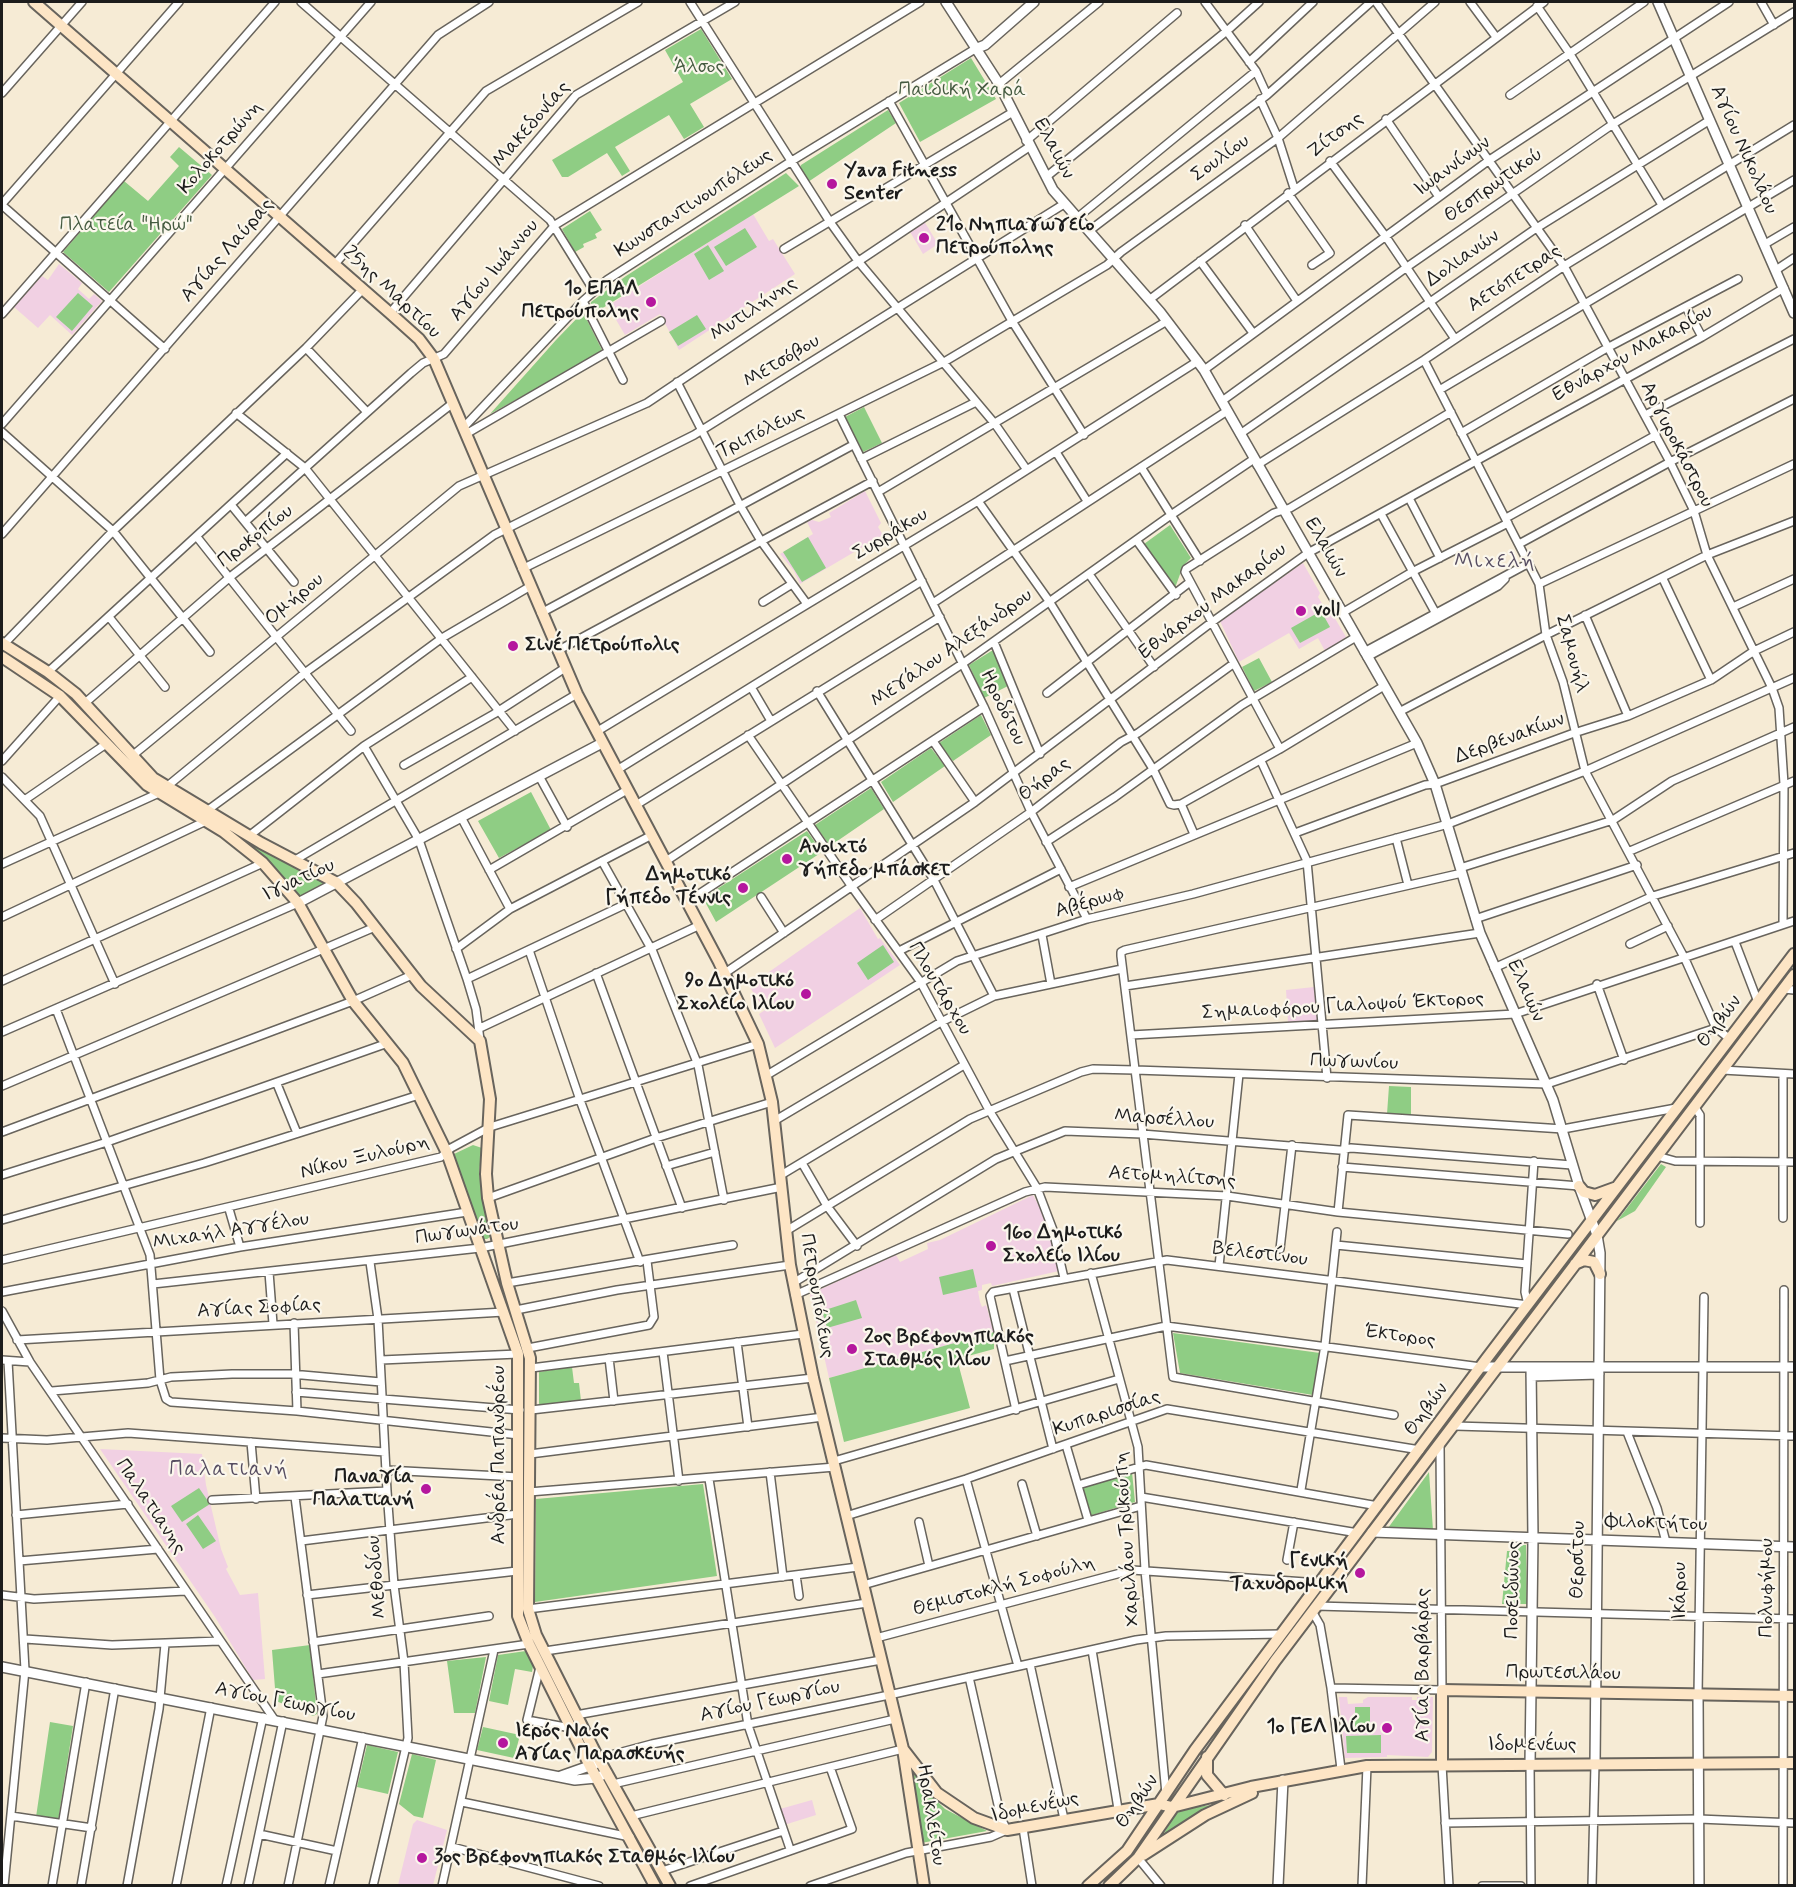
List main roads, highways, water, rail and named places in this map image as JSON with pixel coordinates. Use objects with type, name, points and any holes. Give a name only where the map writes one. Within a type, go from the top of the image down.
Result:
[{"type":"main road","name":"25ης Μαρτίου","points":[[34,2],[419,339],[434,359],[557,651],[602,742]]},
{"type":"main road","points":[[2,644],[48,672],[85,703],[163,791]]},
{"type":"main road","points":[[2,657],[60,696],[136,776],[207,816]]},
{"type":"main road","name":"Πετρουπόλεως","points":[[602,742],[700,925],[758,1044],[772,1102],[790,1265],[803,1334],[903,1749],[927,1783],[949,1804],[974,1818],[1007,1830]]},
{"type":"main road","name":"Ανδρέα Παπανδρέου","points":[[207,816],[337,883],[412,975],[444,1010],[474,1033],[480,1041],[490,1099],[486,1174],[488,1198],[507,1283],[516,1310],[523,1351],[525,1410],[530,1454],[528,1609],[544,1652],[576,1716],[594,1762]]},
{"type":"main road","name":"Ανδρέα Παπανδρέου","points":[[207,816],[263,863],[298,903],[352,1001],[385,1044],[403,1063],[447,1153],[504,1312],[531,1368],[519,1435],[518,1616],[540,1667],[571,1728],[601,1775],[655,1886]]},
{"type":"main road","name":"Θηβών","points":[[1089,1886],[1127,1851],[1159,1803],[1282,1634],[1794,954]]},
{"type":"main road","name":"Θηβών","points":[[1112,1884],[1138,1858],[1207,1757],[1314,1609],[1694,1106],[1789,989],[1794,975]]},
{"type":"main road","points":[[1578,1186],[1584,1192],[1595,1195],[1608,1193],[1620,1185]]},
{"type":"main road","points":[[1575,1264],[1588,1260],[1594,1262],[1600,1274]]},
{"type":"main road","name":"Πρωτεσιλάου","points":[[1442,1690],[1794,1696]]},
{"type":"main road","name":"Αγίας Βαρβάρας","points":[[1442,1690],[1442,1765]]},
{"type":"main road","name":"Ηρακλείτου","points":[[903,1749],[924,1886]]},
{"type":"main road","points":[[1207,1757],[1207,1775],[1224,1795]]},
{"type":"main road","name":"Ιδομενέως","points":[[1007,1830],[1159,1803],[1172,1807],[1283,1780],[1367,1766],[1794,1763]]},
{"type":"main road","name":"Ανδρέα Παπανδρέου","points":[[601,1775],[613,1784],[670,1886]]},
{"type":"main road","name":"Ιδομενέως","points":[[1138,1858],[1205,1815],[1271,1783]]},
{"type":"place","name":"Yava Fitness Senter","points":[[832,184]]},
{"type":"place","name":"21ο Νηπιαγωγείο Πετρούπολης","points":[[924,238]]},
{"type":"place","name":"1ο ΕΠΑΛ Πετρούπολης","points":[[651,302]]},
{"type":"place","name":"voll","points":[[1301,611]]},
{"type":"place","name":"Σινέ Πετρούπολις","points":[[513,646]]},
{"type":"place","name":"Ανοιχτό γήπεδο μπάσκετ","points":[[787,859]]},
{"type":"place","name":"Δημοτικό Γήπεδο Τέννις","points":[[743,888]]},
{"type":"place","name":"9ο Δημοτικό Σχολείο Ιλίου","points":[[806,994]]},
{"type":"place","name":"16ο Δημοτικό Σχολείο Ιλίου","points":[[991,1246]]},
{"type":"place","name":"2ος Βρεφονηπιακός Σταθμός Ιλίου","points":[[852,1349]]},
{"type":"place","name":"Παναγία Παλατιανή","points":[[426,1489]]},
{"type":"place","name":"Γενική Ταχυδρομική","points":[[1360,1573]]},
{"type":"place","name":"1ο ΓΕΛ Ιλίου","points":[[1387,1728]]},
{"type":"place","name":"Ιερός Ναός Αγίας Παρασκευής","points":[[503,1743]]},
{"type":"place","name":"3ος Βρεφονηπιακός Σταθμός Ιλίου","points":[[422,1858]]},
{"type":"district","name":"Μιχελή","points":[[1495,563]]},
{"type":"district","name":"Παλατιανή","points":[[229,1471]]},
{"type":"park label","name":"Άλσος","points":[[699,68]]},
{"type":"park label","name":"Παιδική Χαρά","points":[[962,91]]},
{"type":"park label","name":"Πλατεία \"Ηρώ\"","points":[[126,226]]}]
